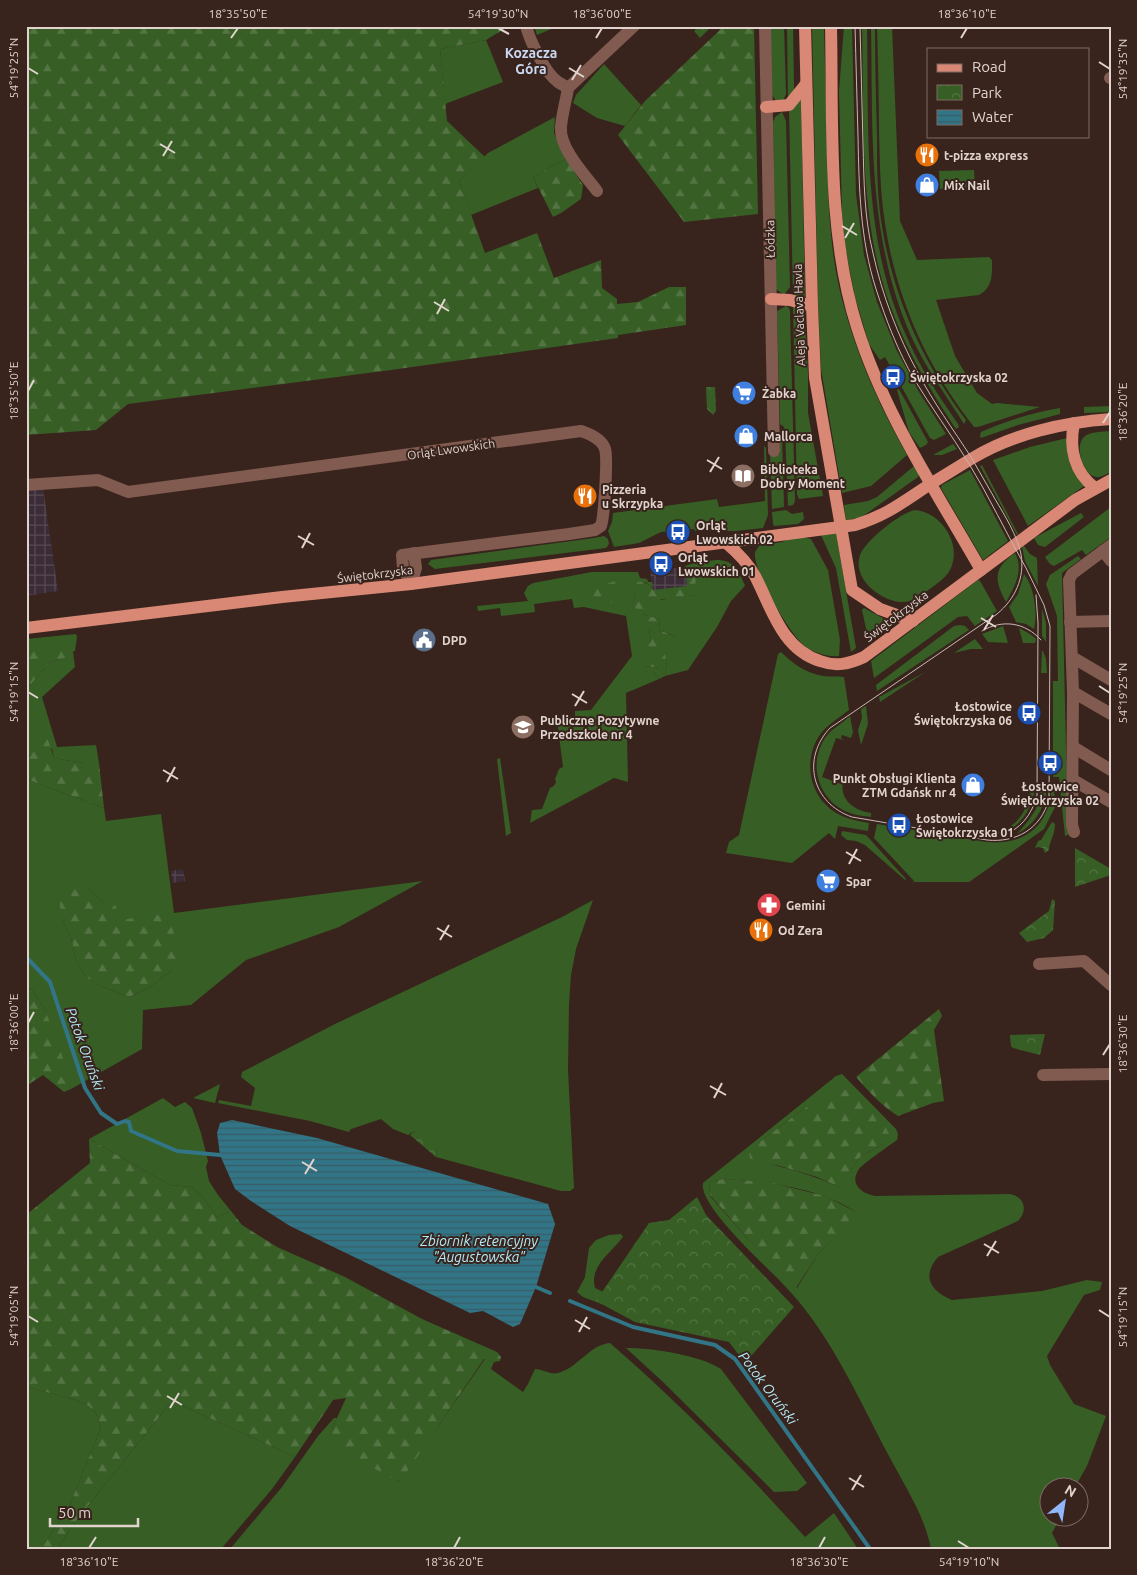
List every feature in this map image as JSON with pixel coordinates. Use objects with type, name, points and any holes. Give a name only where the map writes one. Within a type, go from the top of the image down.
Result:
[{"type":"main road","name":"Aleja Vaclava Havla","points":[[805,26],[815,378],[852,590],[880,609],[913,621]]},
{"type":"main road","points":[[831,26],[835,192],[839,246],[856,326],[878,386],[894,418],[981,570]]},
{"type":"main road","points":[[766,108],[789,105],[806,84]]},
{"type":"main road","points":[[771,299],[790,300],[812,306]]},
{"type":"main road","name":"Świętokrzyska","points":[[26,628],[282,597],[412,584],[841,527],[875,519],[899,506],[931,483],[995,446],[1048,429],[1074,423],[1111,419]]},
{"type":"main road","points":[[1074,423],[1071,437],[1072,453],[1083,476],[1095,488]]},
{"type":"main road","name":"Świętokrzyska","points":[[726,542],[748,564],[782,632],[798,650],[812,659],[825,663],[849,664],[864,657],[1075,500],[1111,480]]},
{"type":"main road","points":[[748,564],[752,538]]},
{"type":"street","points":[[526,26],[529,37],[542,62],[556,81],[568,88]]},
{"type":"street","points":[[597,191],[571,156],[562,135],[561,129],[568,88],[634,26]]},
{"type":"street","name":"Łódzka","points":[[765,26],[774,451]]},
{"type":"street","name":"Orląt Lwowskich","points":[[26,485],[98,480],[128,492],[581,431],[597,438],[605,449],[603,521],[601,526],[595,530],[408,554],[403,568],[412,584]]},
{"type":"street","points":[[1074,832],[1072,826],[1073,692],[1069,580],[1070,576],[1108,552]]},
{"type":"street","points":[[1070,622],[1111,621]]},
{"type":"street","points":[[1072,657],[1111,680]]},
{"type":"street","points":[[1073,692],[1111,714]]},
{"type":"street","points":[[1073,748],[1111,770]]},
{"type":"street","points":[[1073,780],[1111,802]]},
{"type":"street","points":[[1039,964],[1084,961],[1111,985]]},
{"type":"street","points":[[1043,1076],[1111,1074]]},
{"type":"shaded area","points":[[43,488],[58,591],[26,596],[26,490]]},
{"type":"shaded area","points":[[685,567],[688,586],[653,591],[650,571]]},
{"type":"shaded area","points":[[183,869],[185,881],[172,883],[171,871]]},
{"type":"green space","points":[[26,26],[509,26],[486,40],[440,49],[447,121],[485,157],[459,181],[485,253],[537,233],[554,278],[601,260],[602,288],[617,299],[617,304],[638,302],[669,287],[686,287],[686,325],[618,335],[618,338],[128,404],[96,430],[26,435]]},
{"type":"green space","points":[[534,26],[558,26],[537,35]]},
{"type":"green space","points":[[699,26],[712,26],[700,38],[694,31]]},
{"type":"green space","points":[[770,26],[784,26],[786,94],[782,103],[776,101],[771,93]]},
{"type":"green space","points":[[787,26],[793,26],[794,85],[794,90],[788,100]]},
{"type":"green space","points":[[812,26],[824,26],[831,235],[839,287],[851,331],[867,374],[907,455],[871,486],[842,493],[821,369]]},
{"type":"green space","points":[[844,26],[852,26],[856,194],[864,255],[877,302],[896,349],[919,392],[946,434],[934,440],[930,438],[885,357],[880,360],[869,344],[855,297],[846,251],[842,214],[839,91]]},
{"type":"green space","points":[[862,26],[867,26],[871,182],[881,259],[891,296],[905,333],[929,380],[958,424],[959,427],[956,429],[924,378],[906,343],[890,306],[876,256],[870,224],[864,158]]},
{"type":"green space","points":[[871,26],[875,26],[878,188],[886,247],[901,300],[922,350],[935,374],[966,420],[964,424],[930,371],[911,336],[886,260],[875,184]]},
{"type":"green space","points":[[877,26],[892,26],[900,221],[917,260],[989,257],[992,260],[991,280],[984,292],[979,295],[936,300],[955,356],[977,393],[992,404],[1040,407],[974,427],[941,379],[915,328],[904,301],[896,273],[889,245],[883,206],[880,164]]},
{"type":"green space","points":[[754,28],[758,214],[684,222],[618,135],[645,101],[721,29]]},
{"type":"green space","points":[[486,40],[503,82],[445,104],[440,49]]},
{"type":"green space","points":[[604,64],[641,105],[625,126],[597,118],[573,103],[576,95]]},
{"type":"green space","points":[[801,98],[805,298],[793,296],[789,110]]},
{"type":"green space","points":[[782,112],[786,121],[790,287],[784,295],[776,289],[773,122],[775,117]]},
{"type":"green space","points":[[555,117],[554,133],[566,159],[533,177],[538,188],[471,215],[459,181],[488,153]]},
{"type":"green space","points":[[566,159],[583,185],[581,199],[553,217],[533,177]]},
{"type":"green space","points":[[974,170],[975,187],[940,189],[939,171]]},
{"type":"green space","points":[[793,305],[800,309],[805,319],[808,413],[823,496],[799,499],[797,494]]},
{"type":"green space","points":[[786,306],[790,311],[795,501],[793,505],[788,506],[785,432],[784,427],[780,424],[777,311]]},
{"type":"green space","points":[[706,387],[715,387],[716,411],[713,415],[707,409]]},
{"type":"green space","points":[[899,389],[928,442],[920,448],[909,432],[897,390]]},
{"type":"green space","points":[[1111,406],[1111,412],[1084,413],[1084,407]]},
{"type":"green space","points":[[1060,408],[1060,414],[1018,425],[981,438],[980,436],[981,432],[1010,421]]},
{"type":"green space","points":[[780,429],[782,434],[784,507],[772,509],[770,454],[780,454]]},
{"type":"green space","points":[[1111,431],[1111,472],[1096,477],[1087,471],[1081,460],[1081,441],[1090,434]]},
{"type":"green space","points":[[1067,438],[1067,452],[1070,464],[1084,486],[1028,526],[993,460],[1030,447]]},
{"type":"green space","points":[[953,444],[957,449],[942,455],[933,455]]},
{"type":"green space","points":[[764,446],[766,448],[768,515],[763,528],[736,531],[695,531],[694,529],[661,532],[639,543],[614,547],[608,531],[613,513],[717,499],[719,507],[765,501]]},
{"type":"green space","points":[[982,465],[1018,534],[1017,535],[980,466]]},
{"type":"green space","points":[[914,466],[919,475],[918,477],[866,514],[858,518],[846,520],[844,505],[868,501],[877,497]]},
{"type":"green space","points":[[970,470],[1008,541],[983,560],[941,488],[942,485]]},
{"type":"green space","points":[[1111,507],[1111,537],[1086,555],[1082,550],[1054,566],[1050,564],[1045,557]]},
{"type":"green space","points":[[786,510],[792,514],[803,512],[804,519],[798,524],[774,526],[772,512]]},
{"type":"green space","points":[[915,510],[925,512],[934,517],[948,532],[954,551],[953,561],[950,570],[936,584],[915,599],[908,602],[900,602],[884,597],[869,586],[860,572],[860,555],[869,542],[884,528],[901,516]]},
{"type":"green space","points":[[1081,513],[1084,517],[1045,547],[1038,545],[1034,538]]},
{"type":"green space","points":[[820,533],[836,533],[856,648],[851,652],[836,568]]},
{"type":"green space","points":[[604,536],[608,539],[609,544],[606,548],[435,569],[428,564],[431,560]]},
{"type":"green space","points":[[796,536],[811,539],[828,570],[840,640],[839,656],[817,653],[806,647],[799,640],[773,602],[759,572],[755,552],[759,546],[782,542]]},
{"type":"green space","points":[[1024,546],[1030,554],[1037,558],[1038,586],[1025,561],[1022,547]]},
{"type":"green space","points":[[1015,553],[1019,566],[1017,578],[1006,602],[999,587],[999,569]]},
{"type":"green space","points":[[1078,556],[1081,559],[1062,573],[1068,835],[1065,836],[1059,777],[1053,777],[1053,681],[1058,681],[1057,616],[1046,584],[1050,575]]},
{"type":"green space","points":[[722,560],[735,567],[745,585],[731,601],[717,627],[688,670],[665,676],[667,661],[663,649],[674,636],[663,631],[660,634],[660,619],[642,614],[649,629],[651,641],[648,644],[651,653],[645,666],[658,668],[654,672],[659,679],[626,693],[628,782],[614,778],[530,823],[532,810],[542,809],[550,788],[556,782],[555,779],[559,769],[563,767],[557,720],[575,720],[575,711],[591,710],[632,656],[626,616],[584,607],[574,608],[572,599],[534,604],[535,612],[501,616],[500,608],[478,611],[477,606],[528,601],[524,593],[528,586],[533,583],[592,572],[638,572],[640,578],[652,582],[653,588],[645,582],[636,593],[632,604],[694,595],[690,573],[686,575],[685,566]]},
{"type":"green space","points":[[623,573],[628,574],[632,579],[625,586],[616,588],[615,599],[611,603],[588,597],[587,590],[594,583],[606,584],[615,581],[617,576]]},
{"type":"green space","points":[[690,573],[696,578],[694,595],[661,599],[658,606],[651,607],[644,612],[637,610],[632,604],[636,593],[633,587],[638,582],[647,584],[653,590],[687,586],[686,575]]},
{"type":"green space","points":[[1024,574],[1034,600],[1036,616],[1034,629],[1026,624],[1016,622],[1009,607],[1018,594]]},
{"type":"green space","points":[[978,580],[997,611],[975,626],[967,616],[958,617],[874,678],[871,661]]},
{"type":"green space","points":[[864,608],[890,622],[868,638],[862,610]]},
{"type":"green space","points":[[1042,609],[1046,623],[1046,642],[1042,636]]},
{"type":"green space","points":[[642,614],[660,619],[660,633],[662,631],[674,636],[670,645],[663,650],[667,661],[665,676],[659,679],[654,672],[658,668],[645,666],[645,658],[650,653],[644,653],[641,647],[651,641],[649,629],[642,626]]},
{"type":"green space","points":[[954,626],[965,626],[969,630],[877,691],[876,685]]},
{"type":"green space","points":[[1003,626],[1008,643],[988,642],[982,634]]},
{"type":"green space","points":[[1019,628],[1036,639],[1035,643],[1023,643]]},
{"type":"green space","points":[[76,634],[75,651],[73,651],[75,667],[42,697],[57,747],[96,745],[99,763],[83,763],[54,758],[52,749],[29,737],[26,740],[26,690],[50,662],[65,658],[64,650],[26,650],[26,639]]},
{"type":"green space","points":[[975,639],[983,649],[971,649],[954,653]]},
{"type":"green space","points":[[26,650],[64,650],[67,654],[65,658],[50,662],[26,690]]},
{"type":"green space","points":[[1042,651],[1046,659],[1047,673],[1041,673]]},
{"type":"green space","points":[[781,652],[795,664],[811,673],[823,676],[844,677],[849,710],[825,729],[816,742],[810,764],[811,776],[819,797],[827,806],[844,817],[869,823],[868,831],[838,826],[835,839],[829,833],[792,863],[726,853],[729,842],[739,835],[778,654]]},
{"type":"green space","points":[[926,672],[880,702],[879,697]]},
{"type":"green space","points":[[866,706],[868,724],[861,745],[858,730],[862,718],[861,709]]},
{"type":"green space","points":[[850,716],[853,732],[851,738],[842,735],[841,738],[844,740],[836,738],[822,777],[841,784],[843,781],[843,794],[846,799],[859,810],[871,813],[871,817],[845,811],[836,805],[828,798],[818,779],[817,759],[825,738]]},
{"type":"green space","points":[[39,735],[48,740],[54,758],[83,763],[99,763],[104,808],[26,779],[26,740],[29,737]]},
{"type":"green space","points":[[500,758],[511,833],[506,836],[497,759]]},
{"type":"green space","points":[[26,779],[104,808],[106,821],[161,814],[174,913],[423,881],[339,927],[246,960],[191,1005],[143,1010],[142,1049],[71,1089],[44,1008],[31,988],[26,994]],"holes":[[[89,889],[118,920],[173,969],[150,987],[129,997],[101,986],[87,978],[76,961],[71,937],[62,919]]]},
{"type":"green space","points":[[1035,785],[1034,794],[1027,812],[1015,826],[999,835],[979,836],[961,833],[964,829],[985,832],[997,831],[1012,825],[1023,813],[1027,806],[1031,789]]},
{"type":"green space","points":[[1041,785],[1047,785],[1045,800],[1039,814],[1030,825],[1017,834],[1036,809]]},
{"type":"green space","points":[[1052,785],[1054,785],[1055,807],[1044,829],[969,882],[914,882],[912,884],[914,881],[874,838],[877,824],[986,842],[1013,840],[1024,836],[1041,822],[1050,799]]},
{"type":"green space","points":[[1052,822],[1055,824],[1054,832],[1049,850],[1045,853],[1043,848],[1035,848]]},
{"type":"green space","points":[[842,831],[866,835],[906,879],[865,845],[847,840],[841,835]]},
{"type":"green space","points":[[1075,848],[1111,869],[1111,875],[1075,887]]},
{"type":"green space","points":[[78,883],[89,889],[104,903],[116,906],[118,920],[167,914],[179,947],[173,969],[150,987],[129,997],[101,986],[87,978],[76,961],[71,937],[62,919],[59,900],[65,886]]},
{"type":"green space","points":[[1052,899],[1055,901],[1053,930],[1044,938],[1027,942],[1019,933],[1049,911]]},
{"type":"green space","points":[[593,900],[576,949],[571,975],[568,1070],[574,1188],[570,1191],[561,1191],[436,1157],[437,1147],[415,1131],[408,1135],[393,1129],[381,1119],[351,1129],[349,1132],[310,1121],[218,1103],[219,1100],[251,1106],[255,1088],[241,1077],[242,1072],[337,1023],[562,917]]},
{"type":"green space","points":[[31,988],[44,1008],[60,1048],[71,1089],[64,1092],[43,1075],[26,1086],[26,994]]},
{"type":"green space","points":[[939,1009],[942,1016],[934,1030],[944,1101],[933,1103],[898,1116],[876,1098],[856,1077]]},
{"type":"green space","points":[[1045,1034],[1040,1055],[1011,1046],[1010,1035]]},
{"type":"green space","points":[[842,1074],[896,1129],[898,1134],[897,1140],[872,1158],[856,1174],[856,1183],[865,1193],[875,1196],[1010,1194],[1022,1201],[1024,1209],[1018,1221],[938,1257],[933,1264],[929,1277],[934,1288],[939,1292],[952,1300],[1042,1291],[1087,1280],[1102,1282],[1100,1290],[1084,1295],[1047,1356],[1050,1365],[1074,1404],[1106,1416],[1087,1466],[1080,1478],[1040,1478],[1040,1528],[1055,1528],[1052,1533],[1060,1549],[931,1549],[924,1525],[913,1501],[828,1342],[798,1301],[721,1220],[704,1193],[703,1183],[836,1076]],"holes":[[[806,1107],[823,1107],[883,1144],[861,1156],[839,1187],[795,1171],[751,1160],[762,1140]],[[723,1179],[758,1182],[811,1192],[844,1205],[859,1214],[818,1254],[797,1288],[747,1238],[710,1196],[709,1182]]]},
{"type":"green space","points":[[220,1084],[215,1103],[193,1098]]},
{"type":"green space","points":[[849,1087],[873,1108],[890,1136],[883,1144],[861,1156],[849,1173],[850,1185],[839,1187],[817,1177],[780,1166],[751,1161],[749,1154],[762,1140],[806,1107],[823,1107]]},
{"type":"green space","points":[[163,1098],[175,1107],[185,1102],[192,1108],[208,1161],[206,1167],[209,1181],[231,1211],[217,1217],[202,1196],[191,1187],[170,1185],[89,1139]]},
{"type":"green space","points":[[415,1131],[430,1137],[437,1147],[436,1157],[410,1135]]},
{"type":"green space","points":[[89,1139],[170,1185],[191,1187],[202,1196],[217,1217],[231,1211],[242,1225],[277,1247],[345,1277],[422,1319],[497,1352],[501,1357],[500,1361],[494,1362],[484,1359],[400,1482],[333,1447],[332,1429],[346,1398],[333,1400],[295,1457],[172,1401],[79,1517],[57,1549],[41,1549],[68,1509],[101,1428],[98,1416],[93,1409],[85,1404],[26,1386],[26,1215],[90,1163]]},
{"type":"green space","points":[[723,1179],[768,1182],[825,1196],[860,1214],[818,1254],[796,1288],[747,1238],[710,1195],[709,1182]]},
{"type":"green space","points":[[697,1197],[706,1215],[794,1307],[745,1363],[729,1342],[635,1322],[596,1301],[649,1223],[669,1220]]},
{"type":"green space","points":[[621,1234],[623,1237],[598,1266],[594,1280],[595,1288],[621,1300],[620,1311],[583,1297],[577,1292],[585,1277],[589,1248],[596,1240],[609,1235]]},
{"type":"green space","points":[[610,1343],[710,1437],[805,1537],[834,1513],[858,1549],[230,1549],[282,1487],[318,1436],[334,1418],[337,1418],[332,1429],[399,1482],[485,1359],[494,1362],[491,1369],[523,1392],[535,1369],[558,1373],[572,1366],[596,1348]]},
{"type":"green space","points":[[626,1348],[675,1353],[701,1360],[721,1369],[807,1483],[797,1491],[774,1492]]},
{"type":"green space","points":[[26,1386],[85,1404],[93,1409],[98,1416],[101,1428],[68,1509],[41,1549],[26,1549]]},
{"type":"green space","points":[[172,1401],[295,1457],[272,1489],[221,1549],[57,1549],[79,1517]]},
{"type":"water","name":"Zbiornik retencyjny \"Augustowska\"","points":[[232,1120],[317,1138],[548,1204],[555,1224],[536,1287],[520,1324],[513,1327],[483,1311],[470,1313],[290,1226],[251,1201],[235,1189],[220,1155],[217,1133],[220,1123]]},
{"type":"waterway","name":"Potok Oruński","points":[[26,957],[50,982],[85,1088],[101,1113],[117,1124],[125,1121],[129,1122],[131,1131],[177,1151],[220,1155]]},
{"type":"waterway","name":"Potok Oruński","points":[[536,1287],[550,1293]]},
{"type":"waterway","name":"Potok Oruński","points":[[570,1301],[633,1327],[715,1345],[735,1359],[870,1549]]},
{"type":"tram line","points":[[855,26],[861,213],[876,289],[893,335],[908,368],[983,488],[1011,541],[1019,555],[1026,568],[1044,605],[1050,626],[1049,799],[1034,826],[1026,832],[1008,839],[987,840],[852,817],[828,802],[820,791],[815,779],[816,753],[821,740],[830,728],[997,614],[1014,595],[1020,580],[1022,563],[1021,554],[1017,540],[1010,526],[971,457],[918,373],[897,330],[881,284],[870,239],[865,198],[860,26]]},
{"type":"tram line","points":[[1001,836],[1014,830],[1024,821],[1032,809],[1037,795],[1038,623],[1036,595]]},
{"type":"tram line","points":[[982,631],[997,625],[1013,624],[1028,629],[1041,640]]},
{"type":"place","name":"t-pizza express","points":[[927,155]]},
{"type":"place","name":"Mix Nail","points":[[927,185]]},
{"type":"place","name":"Świętokrzyska 02","points":[[893,377]]},
{"type":"place","name":"Żabka","points":[[744,393]]},
{"type":"place","name":"Mallorca","points":[[746,436]]},
{"type":"place","name":"Biblioteka Dobry Moment","points":[[743,476]]},
{"type":"place","name":"Pizzeria u Skrzypka","points":[[585,496]]},
{"type":"place","name":"Orląt Lwowskich 02","points":[[678,532]]},
{"type":"place","name":"Orląt Lwowskich 01","points":[[661,564]]},
{"type":"place","name":"DPD","points":[[424,640]]},
{"type":"place","name":"Łostowice Świętokrzyska 06","points":[[1029,713]]},
{"type":"place","name":"Publiczne Pozytywne Przedszkole nr 4","points":[[523,727]]},
{"type":"place","name":"Łostowice Świętokrzyska 02","points":[[1050,763]]},
{"type":"place","name":"Punkt Obsługi Klienta ZTM Gdańsk nr 4","points":[[973,785]]},
{"type":"place","name":"Łostowice Świętokrzyska 01","points":[[899,825]]},
{"type":"place","name":"Spar","points":[[828,881]]},
{"type":"place","name":"Gemini","points":[[769,905]]},
{"type":"place","name":"Od Zera","points":[[761,930]]},
{"type":"district","name":"Kozacza Góra","points":[[531,62]]}]
